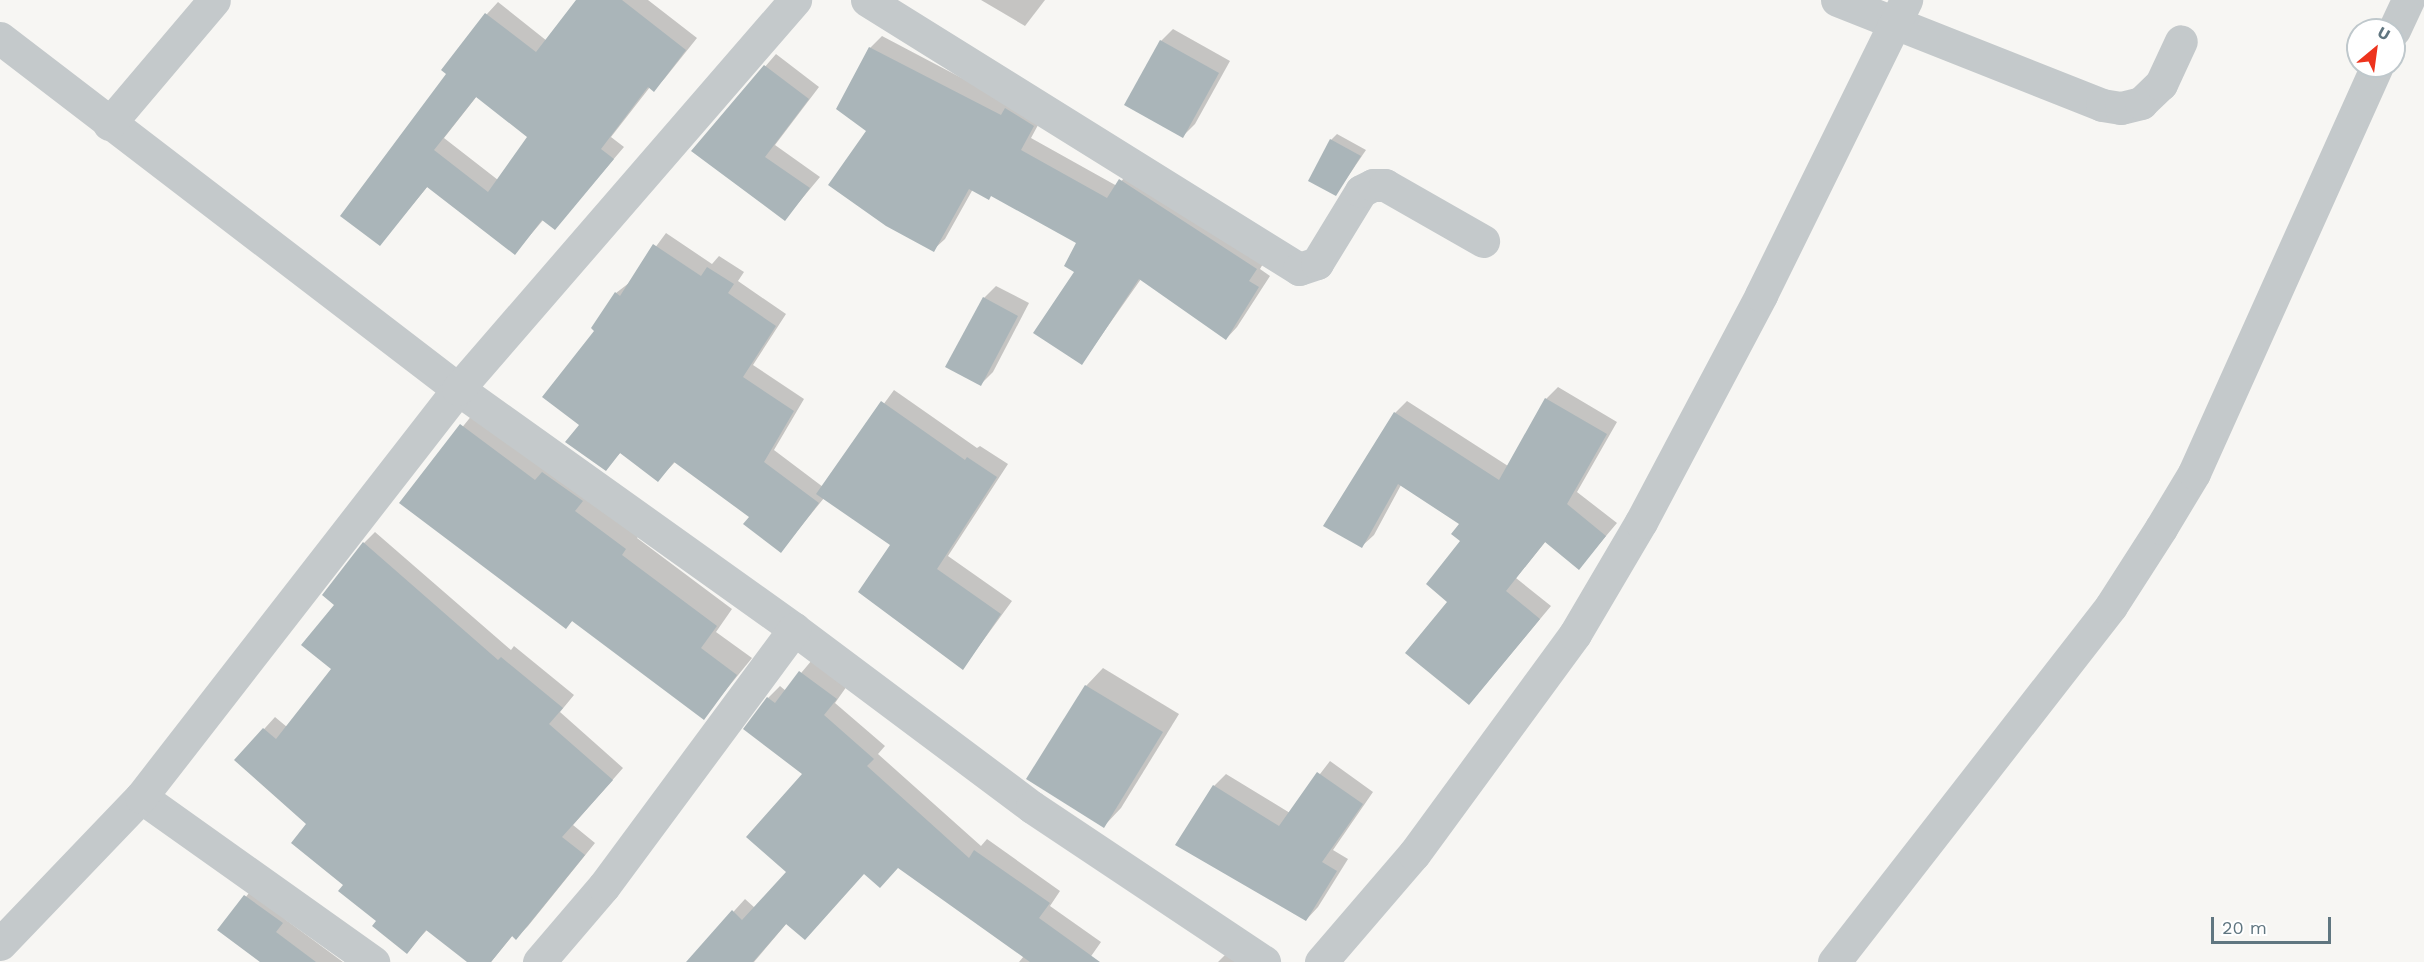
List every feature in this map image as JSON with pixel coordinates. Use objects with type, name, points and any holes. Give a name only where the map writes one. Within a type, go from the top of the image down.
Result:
[{"type":"street","points":[[110,124],[214,0]]},
{"type":"street","points":[[0,944],[141,797],[458,389],[795,0]]},
{"type":"street","points":[[867,0],[1299,269],[1317,264],[1361,191],[1373,185],[1385,185],[1483,241]]},
{"type":"street","points":[[1837,0],[1900,11],[2102,105],[2121,108],[2141,103],[2161,84],[2181,41]]},
{"type":"street","points":[[2400,18],[2408,0]]},
{"type":"street","points":[[1321,962],[1414,854],[1575,634],[1641,522],[1750,315],[1900,11]]},
{"type":"street","points":[[0,38],[458,389],[794,629],[1032,807],[1264,962]]},
{"type":"street","points":[[1834,962],[2104,615],[2167,518],[2194,473],[2372,78]]},
{"type":"street","points":[[539,962],[604,886],[794,629]]},
{"type":"street","points":[[141,797],[373,962]]},
{"type":"building","points":[[576,0],[622,0],[686,50],[654,92],[648,87],[601,149],[614,159],[555,230],[542,220],[515,255],[427,187],[380,246],[340,216],[446,74],[441,70],[485,13],[536,52]],"holes":[[[476,97],[527,137],[488,192],[434,150]]]},
{"type":"building","points":[[1160,40],[1219,73],[1183,138],[1124,105]]},
{"type":"building","points":[[869,47],[1001,115],[1005,108],[1034,126],[1021,150],[1107,198],[1119,179],[1257,269],[1249,281],[1259,287],[1226,340],[1139,279],[1082,365],[1033,333],[1074,272],[1064,266],[1076,243],[991,196],[989,200],[969,189],[934,252],[886,226],[828,185],[866,131],[836,109]]},
{"type":"building","points":[[764,65],[809,99],[765,157],[810,188],[785,221],[691,151]]},
{"type":"building","points":[[1330,139],[1361,156],[1336,196],[1308,181]]},
{"type":"building","points":[[653,244],[701,276],[707,267],[734,284],[728,293],[776,326],[743,377],[794,411],[764,462],[819,503],[781,553],[743,524],[749,517],[674,462],[658,482],[620,453],[606,471],[565,442],[579,425],[542,397],[594,331],[591,328],[615,292],[620,296]]},
{"type":"building","points":[[983,297],[1018,316],[981,386],[945,367]]},
{"type":"building","points":[[1545,398],[1607,434],[1567,504],[1606,536],[1579,570],[1545,542],[1506,591],[1540,619],[1469,705],[1405,653],[1447,602],[1426,584],[1460,541],[1451,534],[1459,524],[1398,484],[1362,548],[1323,526],[1394,412],[1499,480]]},
{"type":"building","points":[[881,401],[965,460],[967,457],[997,477],[937,569],[1001,614],[963,670],[858,592],[890,545],[816,494]]},
{"type":"building","points":[[460,424],[535,480],[542,472],[583,501],[575,511],[626,549],[622,555],[717,626],[701,648],[737,675],[704,720],[572,621],[566,629],[399,503]]},
{"type":"building","points":[[363,542],[498,660],[501,657],[563,708],[549,724],[613,780],[562,837],[585,855],[516,940],[512,936],[491,962],[467,962],[426,930],[407,954],[372,926],[376,921],[338,891],[343,885],[291,843],[306,824],[234,760],[263,728],[276,739],[331,669],[301,645],[334,605],[322,595]]},
{"type":"building","points":[[799,671],[837,699],[824,715],[874,759],[867,766],[969,858],[974,850],[1050,903],[1039,918],[1100,962],[1030,962],[898,868],[880,888],[864,874],[805,940],[786,924],[753,962],[686,962],[732,910],[742,920],[786,872],[746,837],[802,774],[743,729],[767,697],[775,703]]},
{"type":"building","points":[[1085,685],[1163,732],[1104,828],[1026,779]]},
{"type":"building","points":[[1317,772],[1363,804],[1322,862],[1337,871],[1306,921],[1175,845],[1213,785],[1279,826]]},
{"type":"building","points":[[244,895],[283,923],[276,932],[316,962],[260,962],[217,930]]}]
